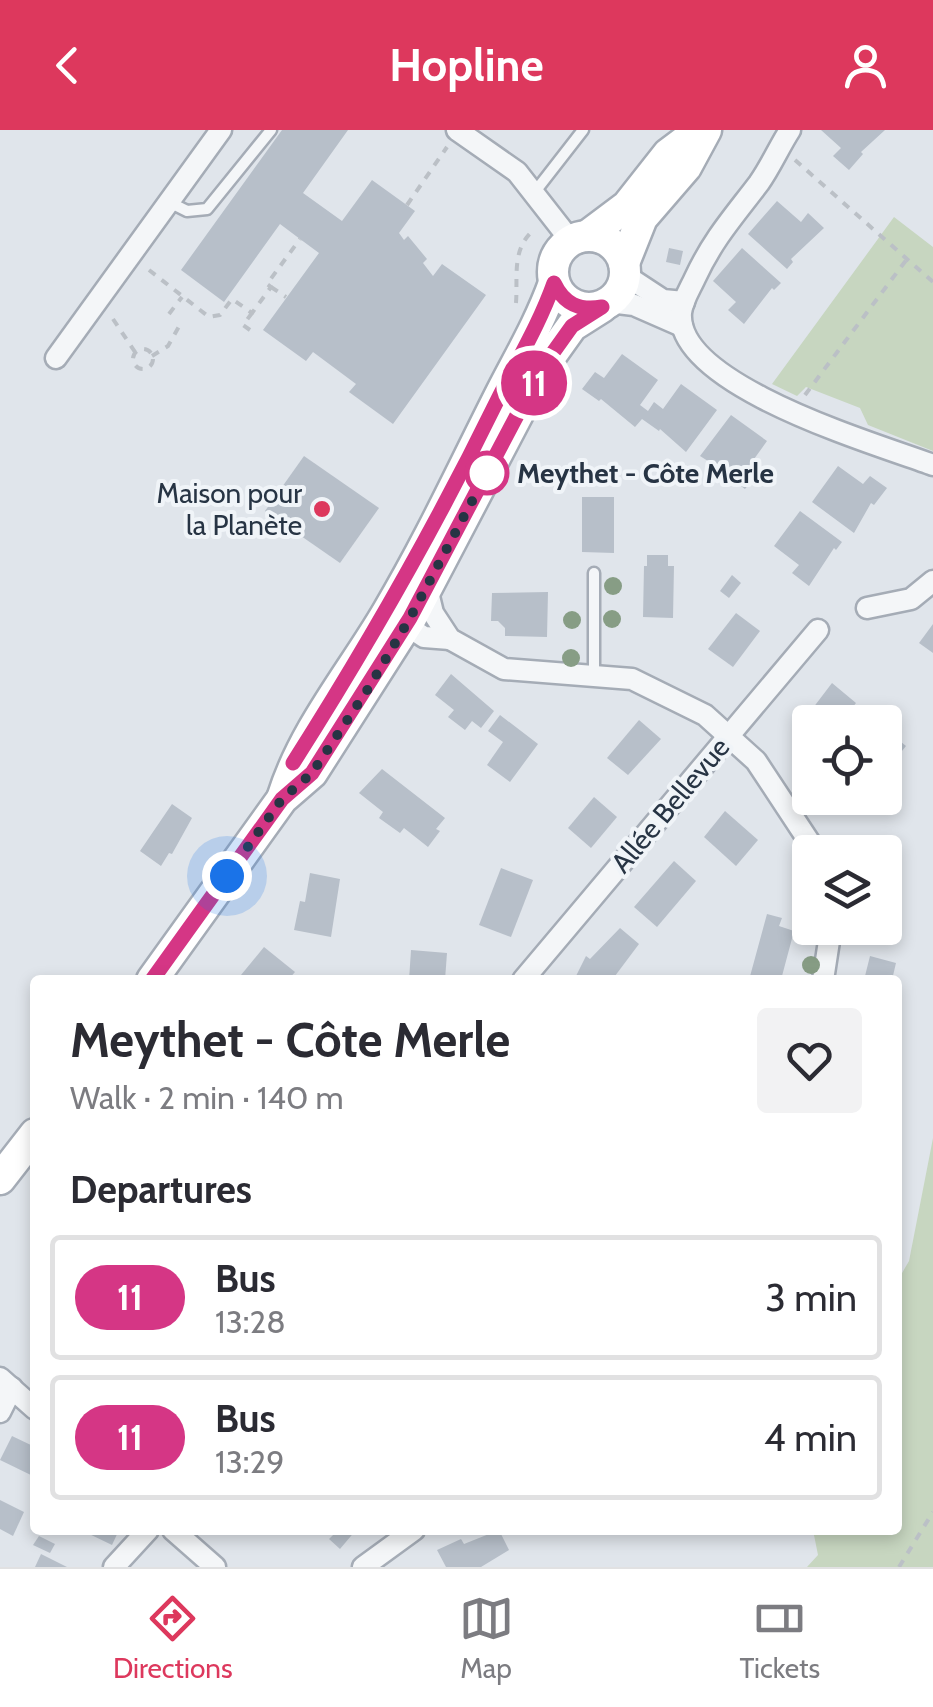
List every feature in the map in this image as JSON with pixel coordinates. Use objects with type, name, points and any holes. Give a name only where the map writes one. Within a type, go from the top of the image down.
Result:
[{"type":"main road","points":[[156,975],[282,799],[312,773],[406,625],[420,578],[536,332],[554,283],[555,259],[570,232],[627,206],[668,154],[703,130]]},
{"type":"main road","points":[[282,799],[293,763],[420,578],[542,368],[572,326],[606,305],[620,290],[642,218],[686,167],[703,130]]},
{"type":"main road","points":[[570,232],[606,240],[614,246],[624,269]]},
{"type":"main road","points":[[554,283],[574,306],[606,305]]},
{"type":"main road","points":[[0,1180],[30,1141]]},
{"type":"street","points":[[56,358],[221,130]]},
{"type":"street","points":[[458,130],[517,172],[570,232]]},
{"type":"street","points":[[785,138],[758,184],[711,244],[684,302],[682,326],[693,347],[717,374],[793,412],[933,465]]},
{"type":"street","points":[[624,269],[664,300],[684,302]]},
{"type":"street","points":[[606,305],[634,305],[682,326]]},
{"type":"street","points":[[420,578],[433,613],[450,640]]},
{"type":"street","points":[[867,608],[912,600],[933,581]]},
{"type":"street","points":[[406,625],[424,637],[450,640],[508,670],[594,675],[647,684],[705,715],[729,734],[756,761],[805,835]]},
{"type":"street","name":"Allée Bellevue","points":[[527,975],[818,630]]},
{"type":"street","points":[[824,975],[828,945]]},
{"type":"street","points":[[6,1383],[30,1405]]},
{"type":"street","points":[[0,1412],[6,1383]]},
{"type":"street","points":[[114,1567],[143,1535]]},
{"type":"street","points":[[178,1535],[215,1567]]},
{"type":"street","points":[[363,1567],[407,1535]]},
{"type":"lane","points":[[168,202],[188,211],[207,209],[271,130]]},
{"type":"lane","points":[[534,193],[584,130]]},
{"type":"lane","points":[[594,573],[594,675]]},
{"type":"path","points":[[407,205],[458,130]]},
{"type":"path","points":[[785,138],[933,282]]},
{"type":"path","points":[[516,303],[515,266],[522,242],[530,231],[570,232]]},
{"type":"path","points":[[286,297],[267,284],[300,238]]},
{"type":"path","points":[[131,254],[144,263],[150,274],[209,317],[218,317],[232,300],[252,313]]},
{"type":"path","points":[[793,412],[907,258]]},
{"type":"path","points":[[250,330],[244,325],[271,287]]},
{"type":"path","points":[[170,314],[182,298]]},
{"type":"path","points":[[113,310],[114,325],[135,352],[133,362],[141,368],[148,367],[152,356],[168,346],[181,322]]},
{"type":"path","points":[[135,352],[144,348],[152,356]]},
{"type":"path","points":[[899,1567],[933,1512]]},
{"type":"green space","points":[[894,217],[933,247],[933,451],[868,425],[860,408],[806,387],[797,396],[772,384]]},
{"type":"green space","points":[[933,1138],[933,1567],[807,1567],[818,1555],[814,1535],[902,1535],[902,1273],[909,1261]]},
{"type":"building","points":[[282,130],[348,130],[303,193],[342,221],[372,180],[415,211],[399,233],[404,240],[408,236],[427,259],[423,263],[433,276],[442,264],[486,295],[393,424],[349,392],[356,384],[313,352],[306,361],[263,330],[319,253],[280,224],[224,302],[181,270]]},
{"type":"building","points":[[821,130],[885,130],[861,152],[849,170],[833,156],[841,148]]},
{"type":"building","points":[[777,201],[801,222],[808,213],[824,228],[791,259],[787,269],[748,234]]},
{"type":"building","points":[[669,248],[683,251],[680,265],[666,262]]},
{"type":"building","points":[[742,248],[781,283],[772,288],[744,324],[728,310],[736,302],[713,281]]},
{"type":"building","points":[[622,354],[658,380],[640,405],[648,411],[654,402],[663,409],[681,384],[717,410],[686,452],[660,429],[642,419],[635,427],[582,389],[595,372],[604,378]]},
{"type":"building","points":[[731,415],[767,441],[749,466],[758,473],[745,489],[700,456]]},
{"type":"building","name":"Maison pour la Planète","points":[[304,456],[379,508],[340,563],[265,511]]},
{"type":"building","points":[[838,466],[863,484],[870,476],[887,488],[874,505],[871,503],[854,533],[812,502]]},
{"type":"building","points":[[582,497],[614,497],[614,553],[582,552]]},
{"type":"building","points":[[800,511],[842,542],[809,586],[792,573],[799,565],[774,546]]},
{"type":"building","points":[[647,555],[668,555],[668,566],[674,566],[673,618],[643,617]]},
{"type":"building","points":[[732,575],[741,583],[729,598],[720,591]]},
{"type":"building","points":[[548,592],[547,637],[505,636],[505,628],[498,621],[491,621],[492,593]]},
{"type":"building","points":[[736,613],[760,631],[733,667],[708,649]]},
{"type":"building","points":[[933,624],[933,653],[919,643]]},
{"type":"building","points":[[451,674],[494,711],[481,728],[472,721],[465,730],[448,717],[454,710],[435,695]]},
{"type":"building","points":[[832,683],[856,703],[854,705],[815,705]]},
{"type":"building","points":[[500,715],[538,744],[510,782],[487,765],[503,742],[488,731]]},
{"type":"building","points":[[639,720],[661,739],[628,775],[607,758]]},
{"type":"building","points":[[382,769],[445,818],[428,847],[404,828],[400,833],[379,818],[383,812],[359,793]]},
{"type":"building","points":[[594,797],[617,817],[591,848],[568,828]]},
{"type":"building","points":[[172,804],[192,818],[161,866],[140,851]]},
{"type":"building","points":[[725,811],[758,840],[736,866],[704,837]]},
{"type":"building","points":[[674,861],[696,881],[657,927],[634,907]]},
{"type":"building","points":[[501,868],[533,880],[511,937],[479,925]]},
{"type":"building","points":[[310,873],[340,879],[331,937],[294,930],[300,901],[305,902]]},
{"type":"building","points":[[767,914],[782,918],[779,926],[792,930],[782,975],[750,975]]},
{"type":"building","points":[[620,928],[639,944],[616,975],[576,975],[586,956],[590,959]]},
{"type":"building","points":[[264,947],[295,972],[292,975],[241,975]]},
{"type":"building","points":[[411,950],[447,953],[445,975],[409,975]]},
{"type":"building","points":[[870,956],[896,963],[893,975],[865,975]]},
{"type":"building","points":[[12,1436],[30,1445],[30,1475],[0,1460]]},
{"type":"building","points":[[0,1500],[24,1512],[13,1536],[0,1529]]},
{"type":"building","points":[[91,1535],[117,1535],[112,1545]]},
{"type":"building","points":[[333,1535],[352,1535],[340,1549],[329,1539]]},
{"type":"building","points":[[486,1535],[502,1535],[509,1550],[481,1567],[446,1567],[437,1550],[461,1539],[464,1544]]},
{"type":"building","points":[[39,1536],[55,1544],[50,1553],[33,1545]]},
{"type":"building","points":[[41,1554],[67,1567],[35,1567]]},
{"type":"bus line","name":"11","points":[[156,975],[282,799],[312,773],[410,618],[558,342],[572,326],[602,307],[574,306],[554,283],[536,332],[426,542],[293,763]]},
{"type":"place","name":"Meythet - Côte Merle","points":[[487,473]]},
{"type":"place","name":"Maison pour la Planète","points":[[322,509]]},
{"type":"route","points":[[227,876],[282,799],[312,773],[368,689],[487,473]]}]
